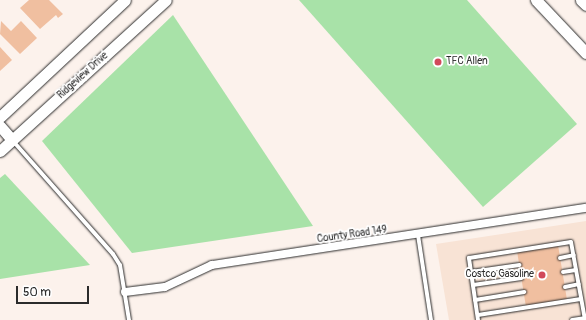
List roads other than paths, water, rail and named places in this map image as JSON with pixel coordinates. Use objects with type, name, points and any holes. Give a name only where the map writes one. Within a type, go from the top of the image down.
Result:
[{"type":"main road","points":[[0,117],[125,0]]},
{"type":"main road","name":"Ridgeview Drive","points":[[0,151],[166,0]]},
{"type":"main road","points":[[536,0],[586,53]]},
{"type":"main road","points":[[581,0],[586,5]]},
{"type":"main road","points":[[0,126],[12,140]]},
{"type":"street","name":"County Road 149","points":[[125,292],[165,287],[212,265],[418,235],[586,208]]},
{"type":"lane","points":[[12,140],[113,254],[120,265],[129,320]]},
{"type":"lane","points":[[418,235],[431,320]]},
{"type":"lane","points":[[572,320],[585,319],[571,242],[469,258],[478,318],[581,299]]},
{"type":"lane","points":[[560,258],[574,255]]},
{"type":"lane","points":[[471,272],[520,265]]},
{"type":"lane","points":[[562,272],[576,270]]},
{"type":"lane","points":[[473,285],[522,278]]},
{"type":"lane","points":[[565,286],[579,284]]},
{"type":"lane","points":[[475,300],[524,292]]},
{"type":"place","name":"TFC Allen","points":[[438,62]]},
{"type":"place","name":"Costco Gasoline","points":[[542,275]]}]
